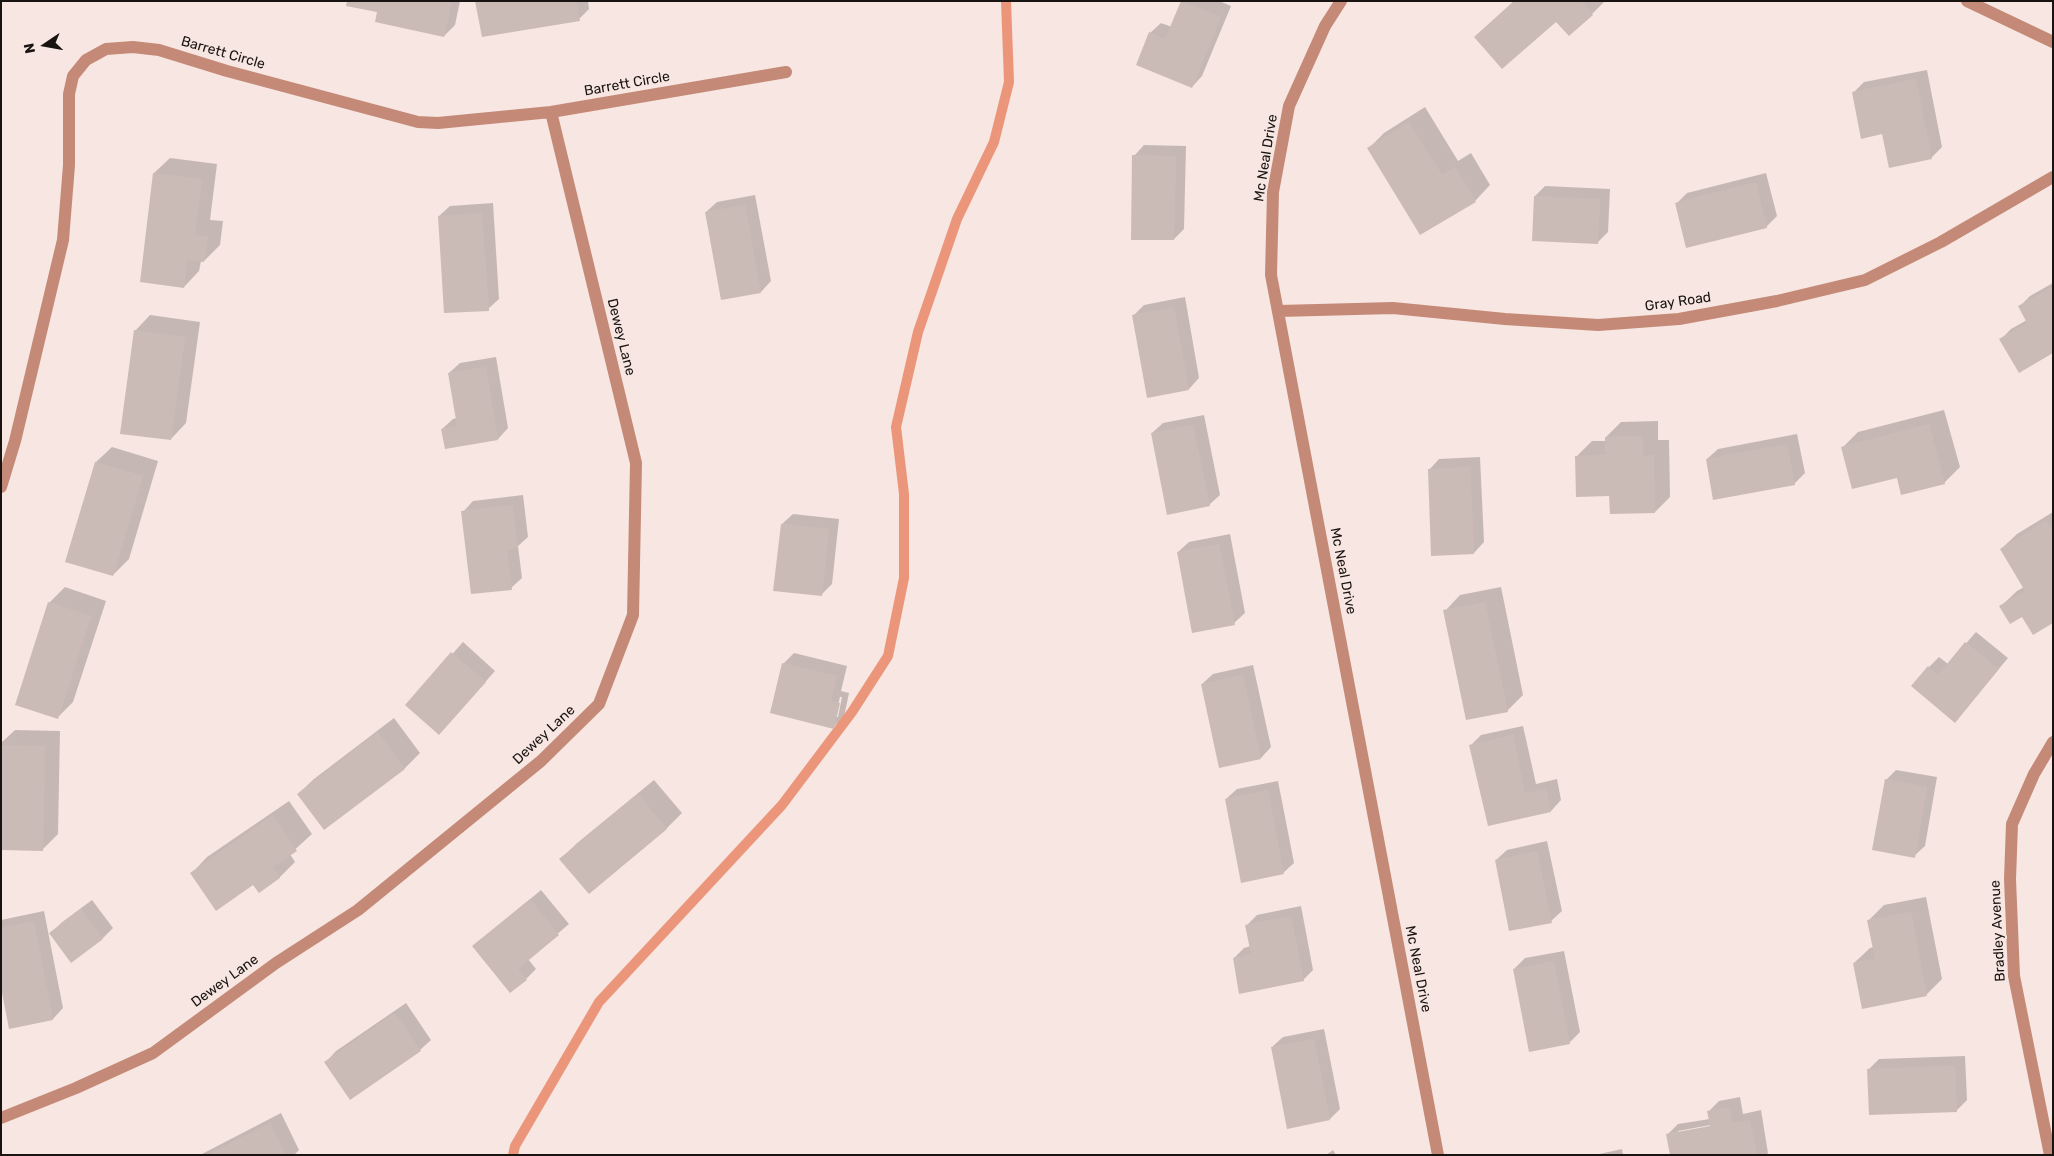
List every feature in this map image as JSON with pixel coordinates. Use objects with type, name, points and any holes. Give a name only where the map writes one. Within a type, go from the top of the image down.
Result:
[{"type":"street","name":"Mc Neal Drive","points":[[1340,1],[1325,26],[1289,106],[1273,192],[1271,275],[1438,1155]]},
{"type":"street","points":[[1967,1],[2053,42]]},
{"type":"street","name":"Barrett Circle","points":[[1,487],[16,441],[63,240],[69,165],[69,94],[73,76],[86,60],[106,49],[133,47],[159,50],[227,71],[418,122],[438,123],[551,112],[786,72]]},
{"type":"street","name":"Dewey Lane","points":[[1,1118],[76,1088],[152,1052],[276,963],[358,910],[540,761],[599,704],[633,615],[636,463],[551,112]]},
{"type":"street","name":"Gray Road","points":[[1279,311],[1394,308],[1505,319],[1598,325],[1679,319],[1777,301],[1865,280],[1941,242],[2053,177]]},
{"type":"street","name":"Bradley Avenue","points":[[2050,1155],[2014,976],[2010,879],[2012,824],[2034,774],[2053,742]]},
{"type":"building","points":[[347,1],[452,1],[444,37],[375,22],[377,12],[346,6]]},
{"type":"building","points":[[475,1],[576,1],[580,21],[482,37]]},
{"type":"building","points":[[1181,1],[1221,17],[1192,88],[1136,65],[1149,32],[1165,39]]},
{"type":"building","points":[[1514,1],[1581,1],[1593,15],[1569,36],[1556,22],[1502,69],[1474,37]]},
{"type":"building","points":[[1916,79],[1932,159],[1889,168],[1882,134],[1861,139],[1852,92]]},
{"type":"building","points":[[1409,122],[1442,175],[1455,167],[1476,202],[1420,235],[1367,148]]},
{"type":"building","points":[[1132,155],[1176,156],[1174,240],[1131,240]]},
{"type":"building","points":[[153,173],[202,179],[195,235],[208,237],[204,262],[187,260],[184,288],[140,282]]},
{"type":"building","points":[[1756,182],[1767,228],[1686,248],[1675,203]]},
{"type":"building","points":[[1534,196],[1600,199],[1598,244],[1532,241]]},
{"type":"building","points":[[745,205],[761,293],[721,300],[705,212]]},
{"type":"building","points":[[482,213],[489,311],[444,313],[438,216]]},
{"type":"building","points":[[2053,287],[2053,353],[2019,373],[1999,339],[2027,323],[2018,306]]},
{"type":"building","points":[[1174,307],[1189,390],[1147,398],[1132,315]]},
{"type":"building","points":[[134,330],[185,337],[171,440],[120,434]]},
{"type":"building","points":[[486,367],[498,440],[445,449],[441,429],[457,426],[448,373]]},
{"type":"building","points":[[1929,424],[1945,484],[1901,495],[1897,478],[1852,489],[1841,447]]},
{"type":"building","points":[[1193,425],[1210,506],[1167,515],[1151,433]]},
{"type":"building","points":[[1643,436],[1643,456],[1654,455],[1655,513],[1610,514],[1609,496],[1576,497],[1575,456],[1605,455],[1605,437]]},
{"type":"building","points":[[1787,444],[1795,485],[1713,500],[1706,459]]},
{"type":"building","points":[[95,462],[143,476],[113,576],[65,562]]},
{"type":"building","points":[[1470,467],[1474,554],[1431,556],[1428,469]]},
{"type":"building","points":[[513,505],[518,548],[507,550],[512,590],[471,594],[461,511]]},
{"type":"building","points":[[2046,521],[2053,532],[2053,623],[2033,635],[2022,617],[2010,624],[1999,606],[2025,591],[2000,549]]},
{"type":"building","points":[[781,524],[829,529],[822,596],[773,591]]},
{"type":"building","points":[[1219,544],[1235,625],[1192,633],[1177,552]]},
{"type":"building","points":[[48,602],[91,616],[58,719],[15,705]]},
{"type":"building","points":[[1485,602],[1508,712],[1466,720],[1443,610]]},
{"type":"building","points":[[1965,642],[1999,669],[1955,723],[1911,686],[1928,666],[1938,675]]},
{"type":"building","points":[[451,652],[486,682],[439,735],[405,705]]},
{"type":"building","points":[[782,663],[837,676],[831,701],[840,703],[834,729],[770,713]]},
{"type":"building","points":[[1243,675],[1261,759],[1219,768],[1201,684]]},
{"type":"building","points":[[378,732],[405,769],[324,830],[297,794]]},
{"type":"building","points":[[1513,735],[1525,793],[1546,789],[1551,812],[1488,826],[1469,745]]},
{"type":"building","points":[[1,745],[45,746],[43,851],[1,850]]},
{"type":"building","points":[[1885,779],[1927,787],[1915,858],[1872,850]]},
{"type":"building","points":[[1268,790],[1284,874],[1241,883],[1225,799]]},
{"type":"building","points":[[638,794],[667,829],[589,894],[559,859]]},
{"type":"building","points":[[273,815],[297,851],[273,867],[280,878],[259,893],[253,885],[216,911],[190,873]]},
{"type":"building","points":[[1537,851],[1552,923],[1509,931],[1495,860]]},
{"type":"building","points":[[530,899],[559,935],[518,969],[527,980],[510,993],[472,946]]},
{"type":"building","points":[[81,909],[103,939],[71,963],[49,933]]},
{"type":"building","points":[[1911,912],[1927,996],[1862,1009],[1853,963],[1875,959],[1867,920]]},
{"type":"building","points":[[1291,916],[1304,981],[1239,994],[1233,958],[1251,954],[1245,925]]},
{"type":"building","points":[[34,921],[53,1020],[9,1029],[1,987],[1,928]]},
{"type":"building","points":[[1554,961],[1570,1044],[1529,1052],[1513,969]]},
{"type":"building","points":[[395,1013],[421,1051],[350,1100],[324,1062]]},
{"type":"building","points":[[1314,1039],[1330,1120],[1287,1129],[1271,1047]]},
{"type":"building","points":[[1955,1066],[1957,1112],[1869,1115],[1867,1069]]},
{"type":"building","points":[[1729,1107],[1732,1123],[1750,1120],[1757,1155],[1670,1155],[1666,1134],[1710,1126],[1707,1111]]},
{"type":"building","points":[[270,1123],[286,1155],[207,1155]]},
{"type":"waterway","points":[[513,1155],[515,1146],[599,1002],[782,805],[852,712],[888,656],[904,578],[904,494],[896,427],[918,332],[957,219],[994,142],[1009,82],[1006,1]]}]
